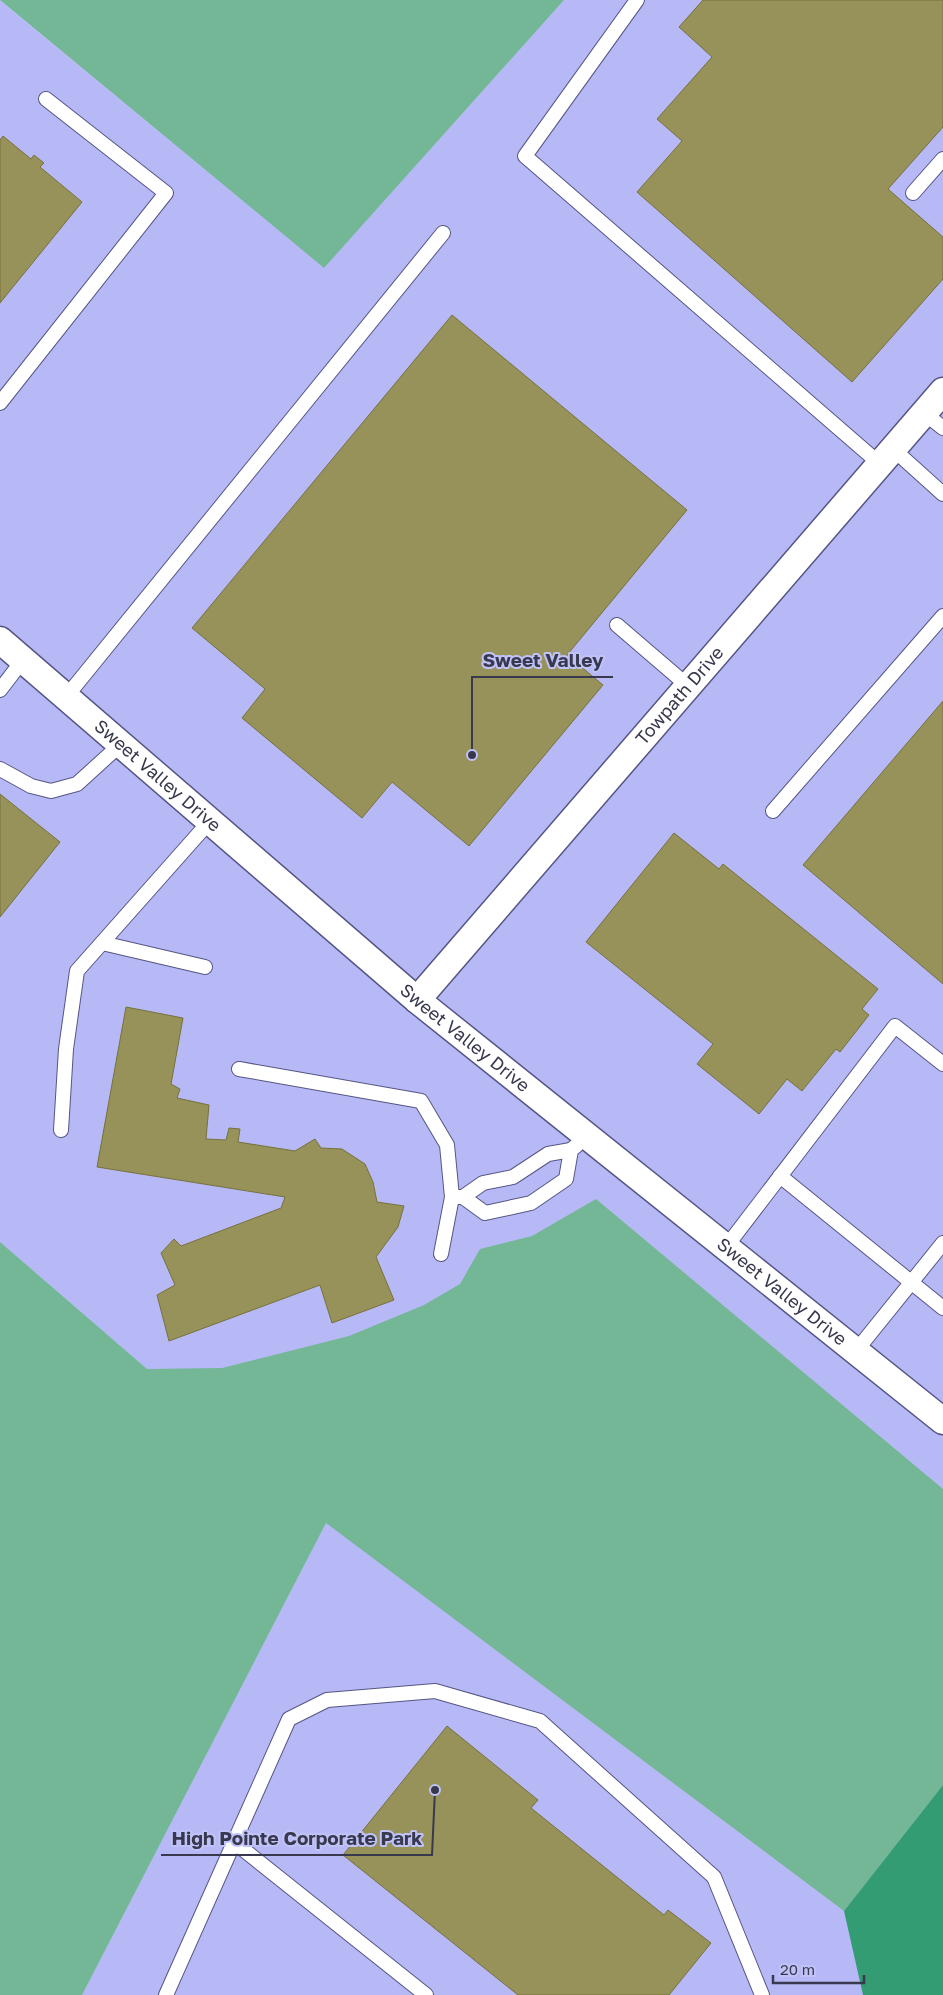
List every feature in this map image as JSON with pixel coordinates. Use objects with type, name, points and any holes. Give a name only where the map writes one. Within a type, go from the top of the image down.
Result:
[{"type":"street","name":"Towpath Drive","points":[[417,1000],[886,456],[934,420],[943,391]]},
{"type":"street","name":"Sweet Valley Drive","points":[[0,640],[417,1000],[578,1143],[726,1247],[943,1421]]},
{"type":"lane","points":[[637,0],[525,156],[886,456],[943,494]]},
{"type":"lane","points":[[0,403],[166,193],[46,99]]},
{"type":"lane","points":[[913,193],[943,159]]},
{"type":"lane","points":[[66,697],[443,233]]},
{"type":"lane","points":[[773,811],[943,616]]},
{"type":"lane","points":[[617,625],[688,686]]},
{"type":"lane","points":[[0,690],[23,660]]},
{"type":"lane","points":[[0,769],[30,786],[52,791],[77,784],[121,744]]},
{"type":"lane","points":[[61,1130],[66,1049],[76,971],[210,821]]},
{"type":"lane","points":[[102,942],[205,967]]},
{"type":"lane","points":[[726,1247],[895,1026],[943,1064]]},
{"type":"lane","points":[[239,1070],[421,1101],[447,1145],[458,1197],[441,1254]]},
{"type":"lane","points":[[458,1197],[485,1213],[531,1203],[566,1179],[578,1143]]},
{"type":"lane","points":[[458,1197],[484,1183],[513,1176],[548,1154],[578,1143]]},
{"type":"lane","points":[[780,1176],[943,1308]]},
{"type":"lane","points":[[856,1351],[943,1243]]},
{"type":"lane","points":[[166,1995],[289,1719],[327,1700],[435,1691],[540,1721],[714,1877],[762,1995]]},
{"type":"lane","points":[[234,1842],[426,1995]]},
{"type":"shaded area","points":[[564,0],[943,0],[943,1995],[82,1995],[326,1523],[0,1242],[0,1],[324,268]]},
{"type":"green space","points":[[0,0],[564,0],[324,268]]},
{"type":"green space","points":[[596,1199],[943,1489],[943,1785],[844,1911],[326,1523],[82,1995],[0,1995],[0,1242],[147,1369],[222,1368],[349,1336],[424,1305],[460,1284],[480,1249],[532,1236]]},
{"type":"green space","points":[[943,1785],[943,1995],[863,1995],[844,1911]]},
{"type":"building","points":[[703,0],[943,0],[943,127],[888,189],[943,237],[943,279],[852,382],[637,192],[682,141],[657,119],[712,57],[679,27]]},
{"type":"building","points":[[3,136],[31,159],[34,155],[44,163],[40,167],[82,202],[0,303],[0,140]]},
{"type":"building","points":[[452,315],[687,510],[567,655],[603,685],[469,846],[392,782],[362,818],[242,718],[265,689],[192,628]]},
{"type":"building","points":[[943,701],[943,984],[803,865]]},
{"type":"building","points":[[0,794],[60,842],[0,917]]},
{"type":"building","points":[[674,833],[719,869],[723,864],[878,989],[862,1009],[869,1015],[840,1052],[836,1049],[802,1091],[787,1079],[759,1114],[697,1064],[713,1044],[586,942]]},
{"type":"building","points":[[126,1007],[183,1018],[171,1084],[180,1089],[177,1098],[209,1105],[206,1139],[226,1140],[229,1128],[240,1129],[238,1142],[295,1151],[315,1139],[321,1148],[342,1149],[365,1164],[373,1182],[377,1202],[404,1206],[398,1227],[376,1257],[394,1300],[332,1323],[320,1285],[169,1341],[157,1295],[175,1285],[161,1253],[174,1239],[181,1246],[281,1208],[285,1197],[97,1167]]},
{"type":"building","points":[[447,1726],[538,1800],[531,1808],[664,1915],[668,1910],[711,1943],[669,1995],[518,1995],[343,1855]]},
{"type":"place","name":"Sweet Valley","points":[[472,755]]},
{"type":"place","name":"High Pointe Corporate Park","points":[[435,1790]]}]
